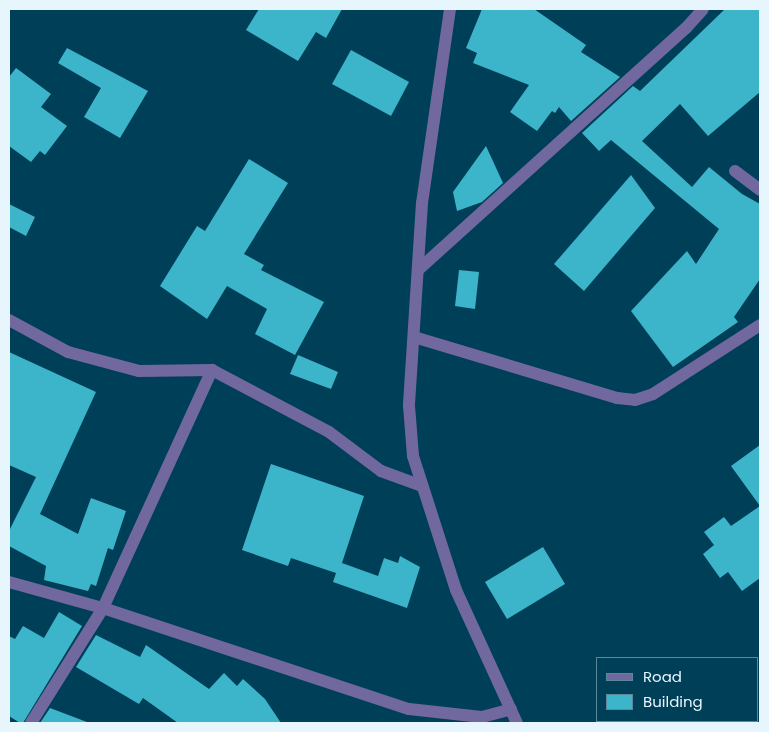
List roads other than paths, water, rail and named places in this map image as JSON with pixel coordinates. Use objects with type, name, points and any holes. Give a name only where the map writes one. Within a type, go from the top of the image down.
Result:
[{"type":"street","points":[[450,9],[422,203],[409,406],[413,456],[456,590],[517,723]]},
{"type":"street","points":[[418,270],[686,28],[703,9]]},
{"type":"street","points":[[735,171],[760,190]]},
{"type":"street","points":[[9,320],[68,352],[139,371],[212,370],[329,432],[381,471],[422,486]]},
{"type":"street","points":[[414,336],[617,398],[635,400],[653,394],[760,325]]},
{"type":"street","points":[[32,723],[103,608],[212,370]]},
{"type":"street","points":[[9,582],[103,608],[409,709],[482,717],[510,709]]}]
